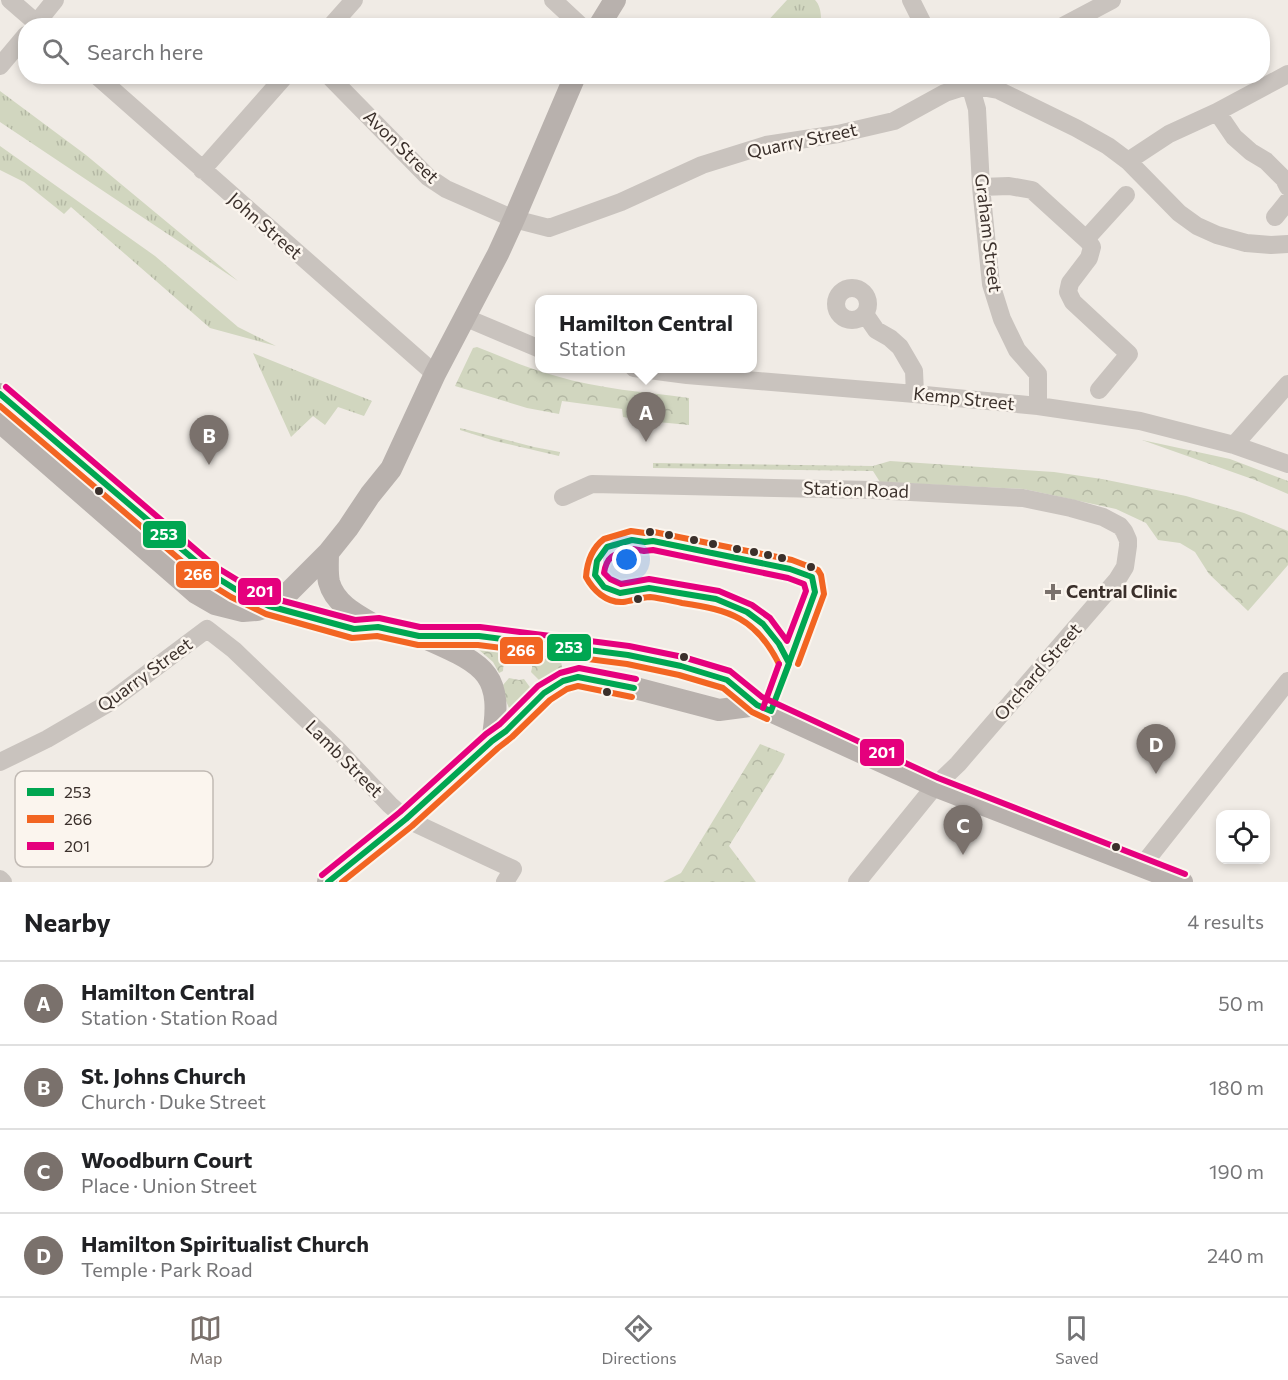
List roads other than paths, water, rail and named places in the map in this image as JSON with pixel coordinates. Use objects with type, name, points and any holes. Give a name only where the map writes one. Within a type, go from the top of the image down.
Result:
[{"type":"main road","points":[[604,18],[615,0]]},
{"type":"main road","points":[[0,422],[196,592],[215,604],[243,611],[269,606],[289,592],[328,553],[391,469],[433,378],[498,254],[572,84]]},
{"type":"main road","points":[[0,394],[184,552],[211,574],[235,589],[269,606],[354,629],[378,627]]},
{"type":"main road","points":[[235,589],[256,591],[273,587],[295,570],[370,495]]},
{"type":"main road","points":[[328,553],[329,581],[337,597],[351,612],[378,627],[419,636],[477,664],[492,682],[494,688],[497,708],[492,741]]},
{"type":"main road","points":[[419,636],[479,636],[628,655],[681,666],[727,680],[757,705],[935,786],[1182,882]]},
{"type":"main road","points":[[328,882],[406,819],[506,731],[544,693],[563,681],[578,677],[635,688],[719,710],[757,705]]},
{"type":"street","points":[[10,0],[26,18]]},
{"type":"street","points":[[41,18],[55,0]]},
{"type":"street","points":[[338,18],[354,0]]},
{"type":"street","points":[[553,0],[572,18]]},
{"type":"street","points":[[911,0],[920,18]]},
{"type":"street","points":[[1078,18],[1112,0]]},
{"type":"street","points":[[0,66],[18,45]]},
{"type":"street","points":[[1270,84],[1288,74]]},
{"type":"street","name":"John Street","points":[[106,84],[433,378]]},
{"type":"street","points":[[202,170],[278,84]]},
{"type":"street","name":"Avon Street","points":[[337,84],[428,177],[446,189],[514,219]]},
{"type":"street","name":"Quarry Street","points":[[514,219],[549,228],[621,202],[702,165],[766,145],[838,134],[894,121],[960,84]]},
{"type":"street","name":"Graham Street","points":[[970,84],[977,109],[981,187],[991,284],[1002,319],[1017,350],[1038,374],[1038,406]]},
{"type":"street","points":[[982,84],[1056,118],[1108,146],[1128,161],[1179,213],[1197,226],[1217,235],[1246,243],[1288,244]]},
{"type":"street","points":[[1128,161],[1169,134],[1269,84]]},
{"type":"street","points":[[1217,112],[1234,136],[1251,152],[1266,160],[1284,179],[1288,187]]},
{"type":"street","points":[[981,187],[1009,186],[1032,190],[1092,247],[1089,258],[1070,283],[1068,292],[1073,302],[1129,354],[1099,390]]},
{"type":"street","points":[[1086,239],[1126,195]]},
{"type":"street","points":[[1275,217],[1288,201]]},
{"type":"street","points":[[865,314],[876,330],[900,347],[914,371],[915,394]]},
{"type":"street","points":[[464,317],[535,347]]},
{"type":"street","name":"Kemp Street","points":[[669,373],[1038,406],[1140,421],[1234,445],[1288,464]]},
{"type":"street","points":[[1234,445],[1288,384]]},
{"type":"street","name":"Station Road","points":[[562,497],[592,484],[873,490],[1023,498],[1103,517],[1120,526],[1124,531],[1128,540],[1128,551]]},
{"type":"street","name":"Orchard Street","points":[[857,882],[935,786],[958,764],[1105,594],[1125,567],[1128,551]]},
{"type":"street","name":"Quarry Street","points":[[0,762],[47,739],[107,704],[207,629],[234,650],[276,691]]},
{"type":"street","points":[[1141,867],[1288,681]]},
{"type":"street","name":"Lamb Street","points":[[276,691],[336,748],[390,806],[406,819],[509,876]]},
{"type":"place","name":"Hamilton Central","points":[[646,442]]},
{"type":"place","name":"St. Johns Church","points":[[209,465]]},
{"type":"place","name":"Central Clinic","points":[[1053,592]]},
{"type":"place","name":"Hamilton Spiritualist Church","points":[[1156,774]]},
{"type":"place","name":"Woodburn Court","points":[[963,855]]}]
